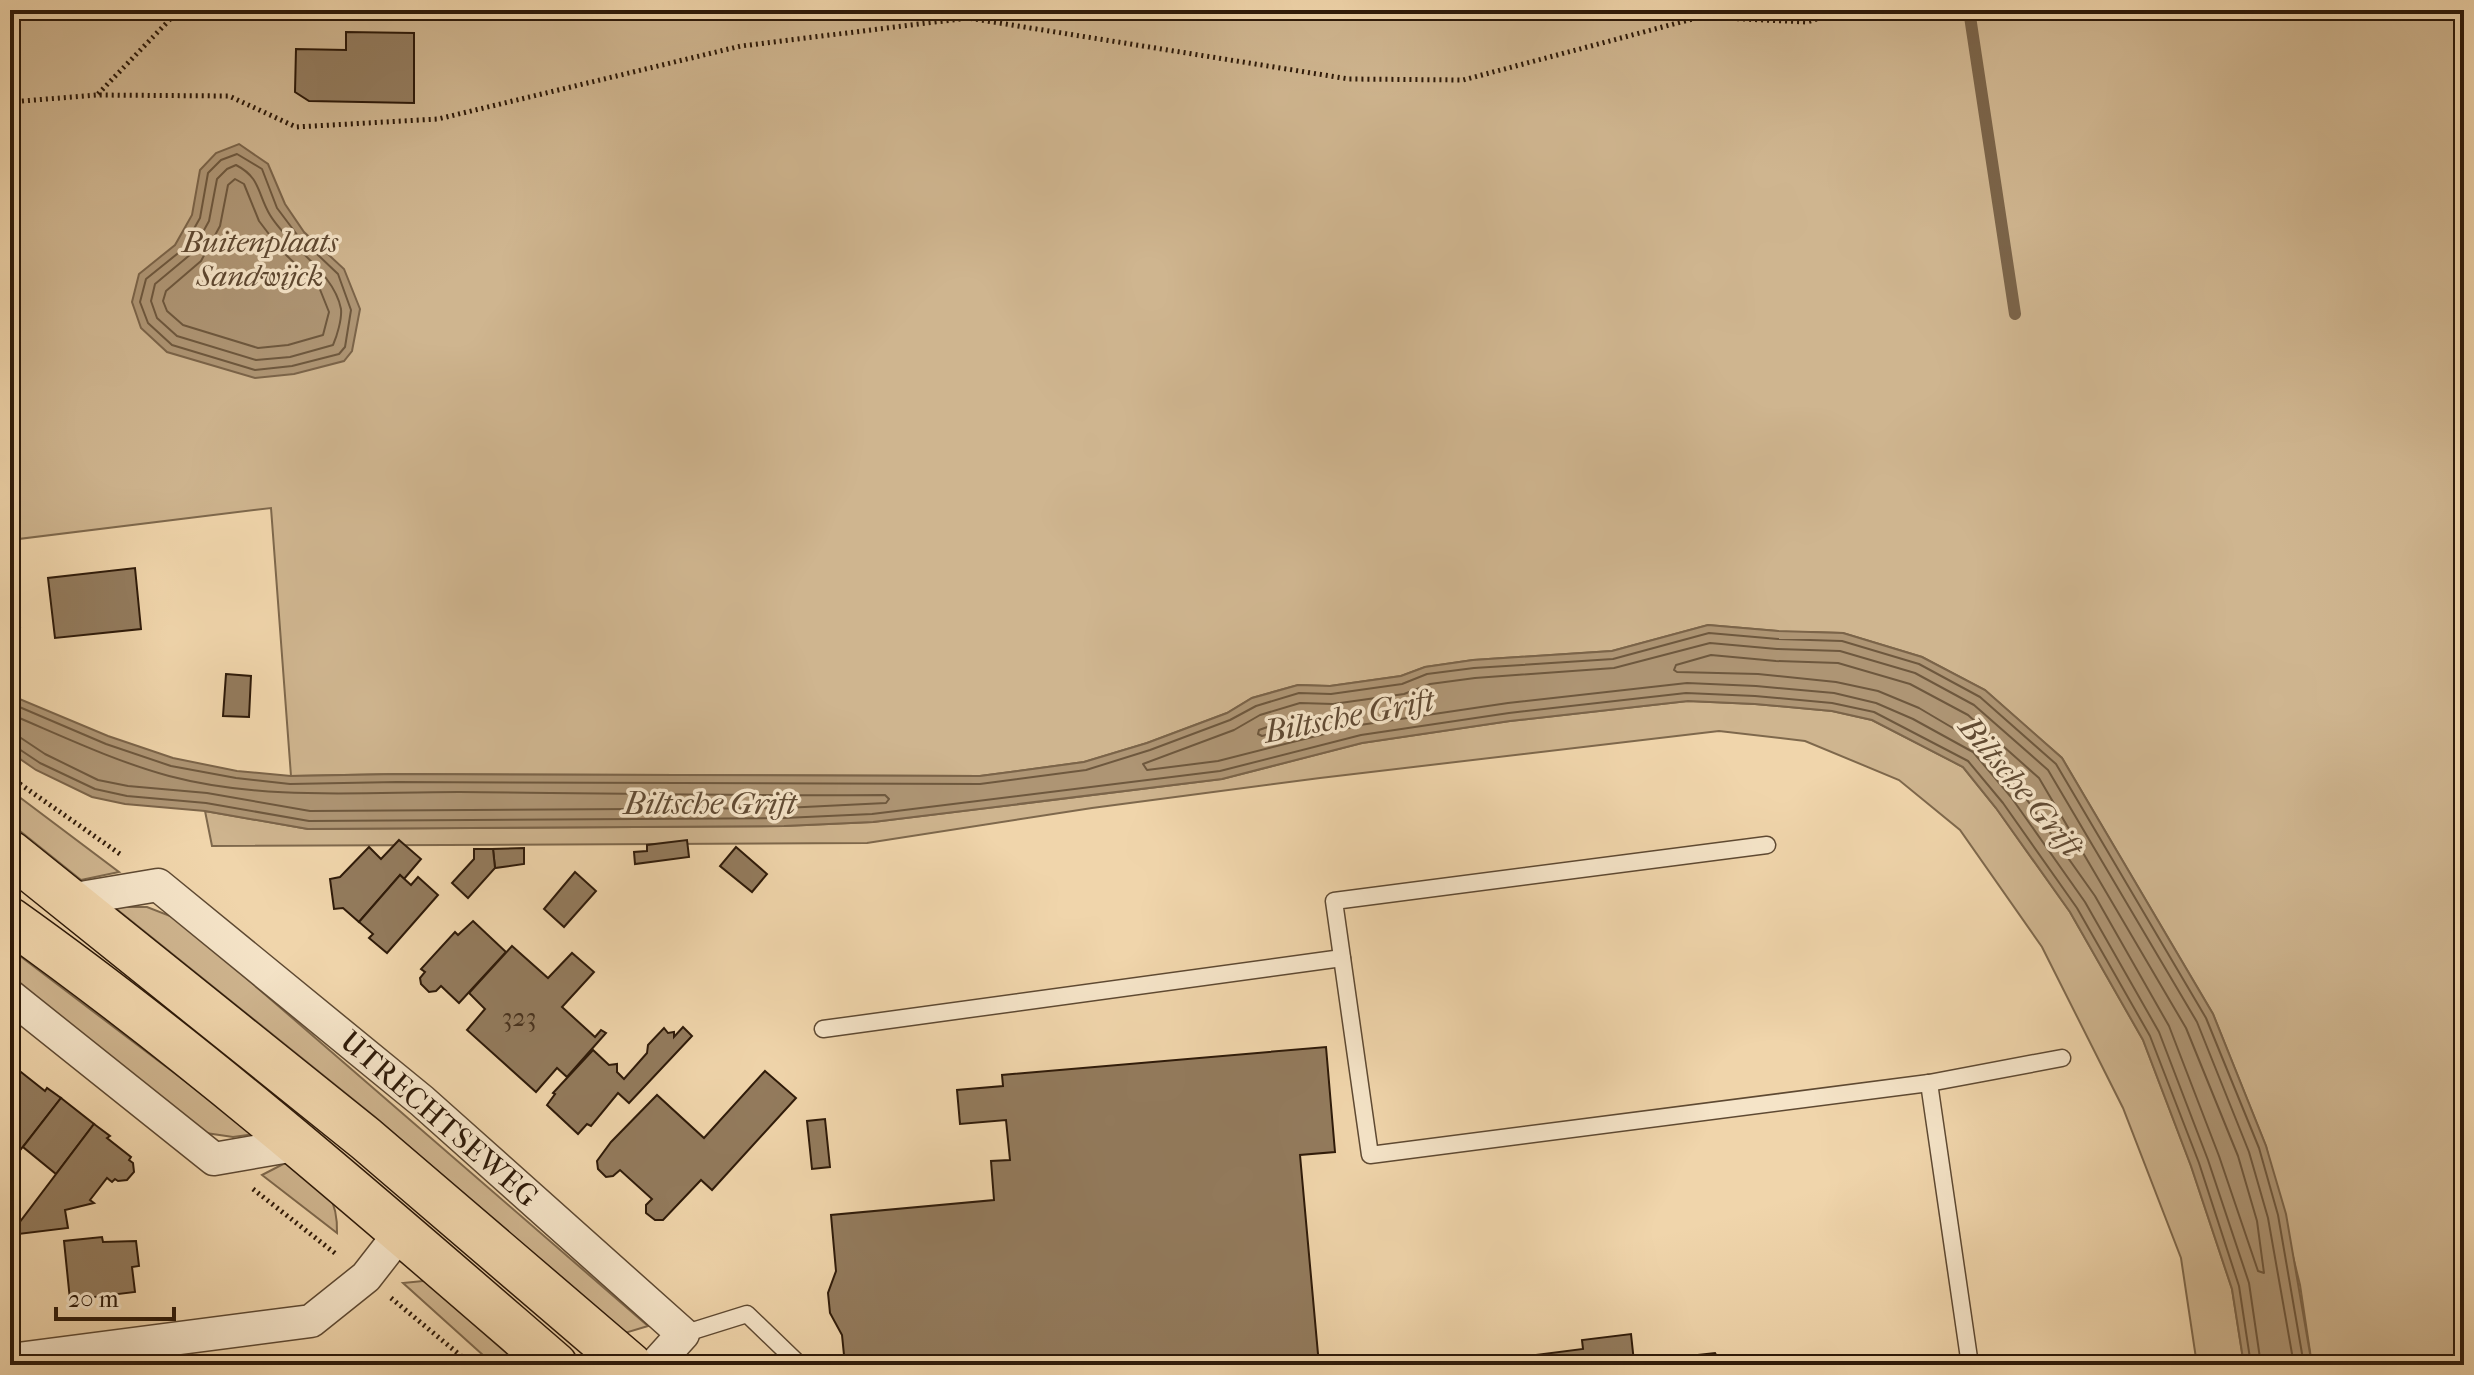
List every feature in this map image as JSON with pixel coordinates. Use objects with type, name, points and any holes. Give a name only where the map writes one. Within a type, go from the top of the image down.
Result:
[{"type":"main road","name":"UTRECHTSEWEG","points":[[10,853],[366,1139],[630,1365]]},
{"type":"main road","points":[[10,920],[115,998],[401,1232],[555,1365]]},
{"type":"street","points":[[69,900],[158,885]]},
{"type":"street","name":"UTRECHTSEWEG","points":[[158,885],[422,1101],[683,1334]]},
{"type":"street","points":[[10,996],[214,1159],[295,1145]]},
{"type":"street","points":[[10,1360],[311,1321],[366,1277],[401,1232]]},
{"type":"street","points":[[655,1365],[683,1334]]},
{"type":"lane","points":[[1767,845],[1334,901],[1370,1155],[1929,1083],[2062,1058]]},
{"type":"lane","points":[[823,1029],[1342,958]]},
{"type":"lane","points":[[1929,1083],[1970,1365]]},
{"type":"lane","points":[[683,1334],[747,1314],[800,1365]]},
{"type":"path","points":[[97,95],[179,10]]},
{"type":"path","points":[[993,10],[1023,13],[1032,10]]},
{"type":"path","points":[[10,102],[97,95],[229,96],[296,127],[438,119],[741,46],[968,18],[1349,79],[1463,80],[1700,17],[1807,22],[1847,10]]},
{"type":"path","points":[[10,777],[113,848],[158,885]]},
{"type":"path","points":[[214,1159],[366,1277],[472,1365]]},
{"type":"green space","name":"Buitenplaats Sandwijck","points":[[10,10],[2464,10],[2464,1365],[2312,1365],[2300,1285],[2266,1146],[2213,1014],[2062,758],[1985,690],[1922,657],[1843,633],[1708,625],[1612,651],[1473,660],[1425,667],[1401,676],[1330,686],[1298,685],[1252,698],[1227,713],[1147,743],[1084,762],[980,776],[291,776],[271,508],[10,540]]},
{"type":"green space","points":[[1688,701],[1832,711],[1872,720],[1963,767],[2070,912],[2143,1040],[2191,1166],[2232,1289],[2244,1365],[2197,1365],[2181,1258],[2123,1108],[2042,947],[1960,830],[1899,780],[1805,741],[1719,731],[1320,778],[1092,808],[867,843],[212,846],[205,811],[308,829],[784,826],[873,822],[1222,779],[1362,743],[1510,721]]},
{"type":"green space","points":[[10,790],[119,872],[81,880],[10,823]]},
{"type":"green space","points":[[114,907],[147,907],[178,919],[648,1326],[625,1333],[375,1117]]},
{"type":"green space","points":[[16,953],[255,1134],[233,1137],[206,1133],[10,979],[10,965]]},
{"type":"green space","points":[[291,1160],[319,1183],[331,1198],[337,1233],[262,1175]]},
{"type":"green space","points":[[433,1280],[529,1365],[494,1365],[403,1283]]},
{"type":"water","points":[[239,144],[268,164],[285,204],[304,232],[344,269],[360,309],[352,351],[344,361],[294,374],[255,378],[167,352],[141,328],[132,302],[139,274],[175,245],[192,215],[200,170],[216,153]]},
{"type":"water","name":"Biltsche Grift","points":[[1708,625],[1843,633],[1922,657],[1985,690],[2062,758],[2213,1014],[2266,1146],[2286,1214],[2312,1365],[2244,1365],[2232,1289],[2191,1166],[2143,1040],[2070,912],[1963,767],[1872,720],[1832,711],[1688,701],[1510,721],[1362,743],[1222,779],[873,822],[784,826],[308,829],[205,811],[125,804],[92,797],[36,770],[10,752],[10,695],[108,736],[173,758],[237,771],[291,776],[980,776],[1084,762],[1147,743],[1227,713],[1252,698],[1298,685],[1330,686],[1401,676],[1425,667],[1473,660],[1612,651]]},
{"type":"building","points":[[346,32],[414,33],[414,103],[309,101],[295,92],[296,49],[346,50]]},
{"type":"building","points":[[135,568],[141,629],[55,638],[48,578]]},
{"type":"building","points":[[14,571],[20,627],[10,628],[10,572]]},
{"type":"building","points":[[226,674],[251,676],[249,717],[223,716]]},
{"type":"building","points":[[399,840],[421,859],[404,879],[400,875],[359,922],[343,908],[334,909],[330,879],[340,877],[369,847],[381,859]]},
{"type":"building","points":[[687,840],[689,857],[635,864],[634,852],[647,851],[647,845]]},
{"type":"building","points":[[736,847],[767,874],[752,892],[720,866]]},
{"type":"building","points":[[524,848],[524,864],[495,868],[493,849]]},
{"type":"building","points":[[474,849],[493,849],[495,868],[468,898],[452,883],[474,859]]},
{"type":"building","points":[[575,872],[596,891],[564,927],[544,909]]},
{"type":"building","points":[[400,875],[411,885],[418,877],[438,895],[387,953],[369,938],[373,934],[359,922]]},
{"type":"building","points":[[473,921],[506,952],[459,1003],[441,986],[429,992],[421,984],[420,978],[425,972],[421,969],[455,932],[458,935]]},
{"type":"building","points":[[512,946],[548,978],[572,953],[594,972],[562,1007],[595,1037],[601,1030],[606,1033],[567,1077],[557,1068],[536,1092],[467,1030],[485,1009],[469,993]]},
{"type":"building","points":[[683,1027],[692,1036],[629,1103],[618,1093],[591,1126],[587,1124],[578,1134],[547,1105],[553,1093],[593,1050],[609,1065],[617,1064],[617,1072],[624,1079],[664,1028],[668,1033],[674,1032],[674,1037]]},
{"type":"building","points":[[1326,1047],[1335,1152],[1300,1155],[1319,1365],[845,1365],[842,1335],[830,1313],[828,1293],[836,1271],[831,1215],[994,1200],[991,1161],[1010,1160],[1006,1120],[960,1124],[957,1090],[1003,1086],[1002,1075]]},
{"type":"building","points":[[15,1071],[61,1098],[10,1163],[10,1072]]},
{"type":"building","points":[[765,1071],[796,1098],[712,1190],[701,1180],[663,1220],[655,1220],[646,1213],[646,1205],[652,1199],[620,1170],[606,1177],[598,1169],[597,1161],[611,1142],[657,1095],[704,1138]]},
{"type":"building","points":[[61,1098],[94,1124],[56,1174],[23,1147]]},
{"type":"building","points":[[825,1119],[830,1167],[812,1169],[807,1121]]},
{"type":"building","points":[[94,1124],[131,1157],[129,1160],[133,1163],[134,1172],[127,1180],[115,1179],[112,1182],[107,1178],[90,1200],[94,1203],[65,1210],[68,1228],[10,1235]]},
{"type":"building","points":[[102,1237],[103,1242],[136,1241],[139,1266],[132,1267],[135,1292],[70,1300],[64,1241]]},
{"type":"building","points":[[1631,1334],[1634,1362],[1715,1353],[1722,1365],[1457,1365],[1583,1349],[1582,1340]]},
{"type":"waterway","points":[[1969,10],[2015,314]]}]
